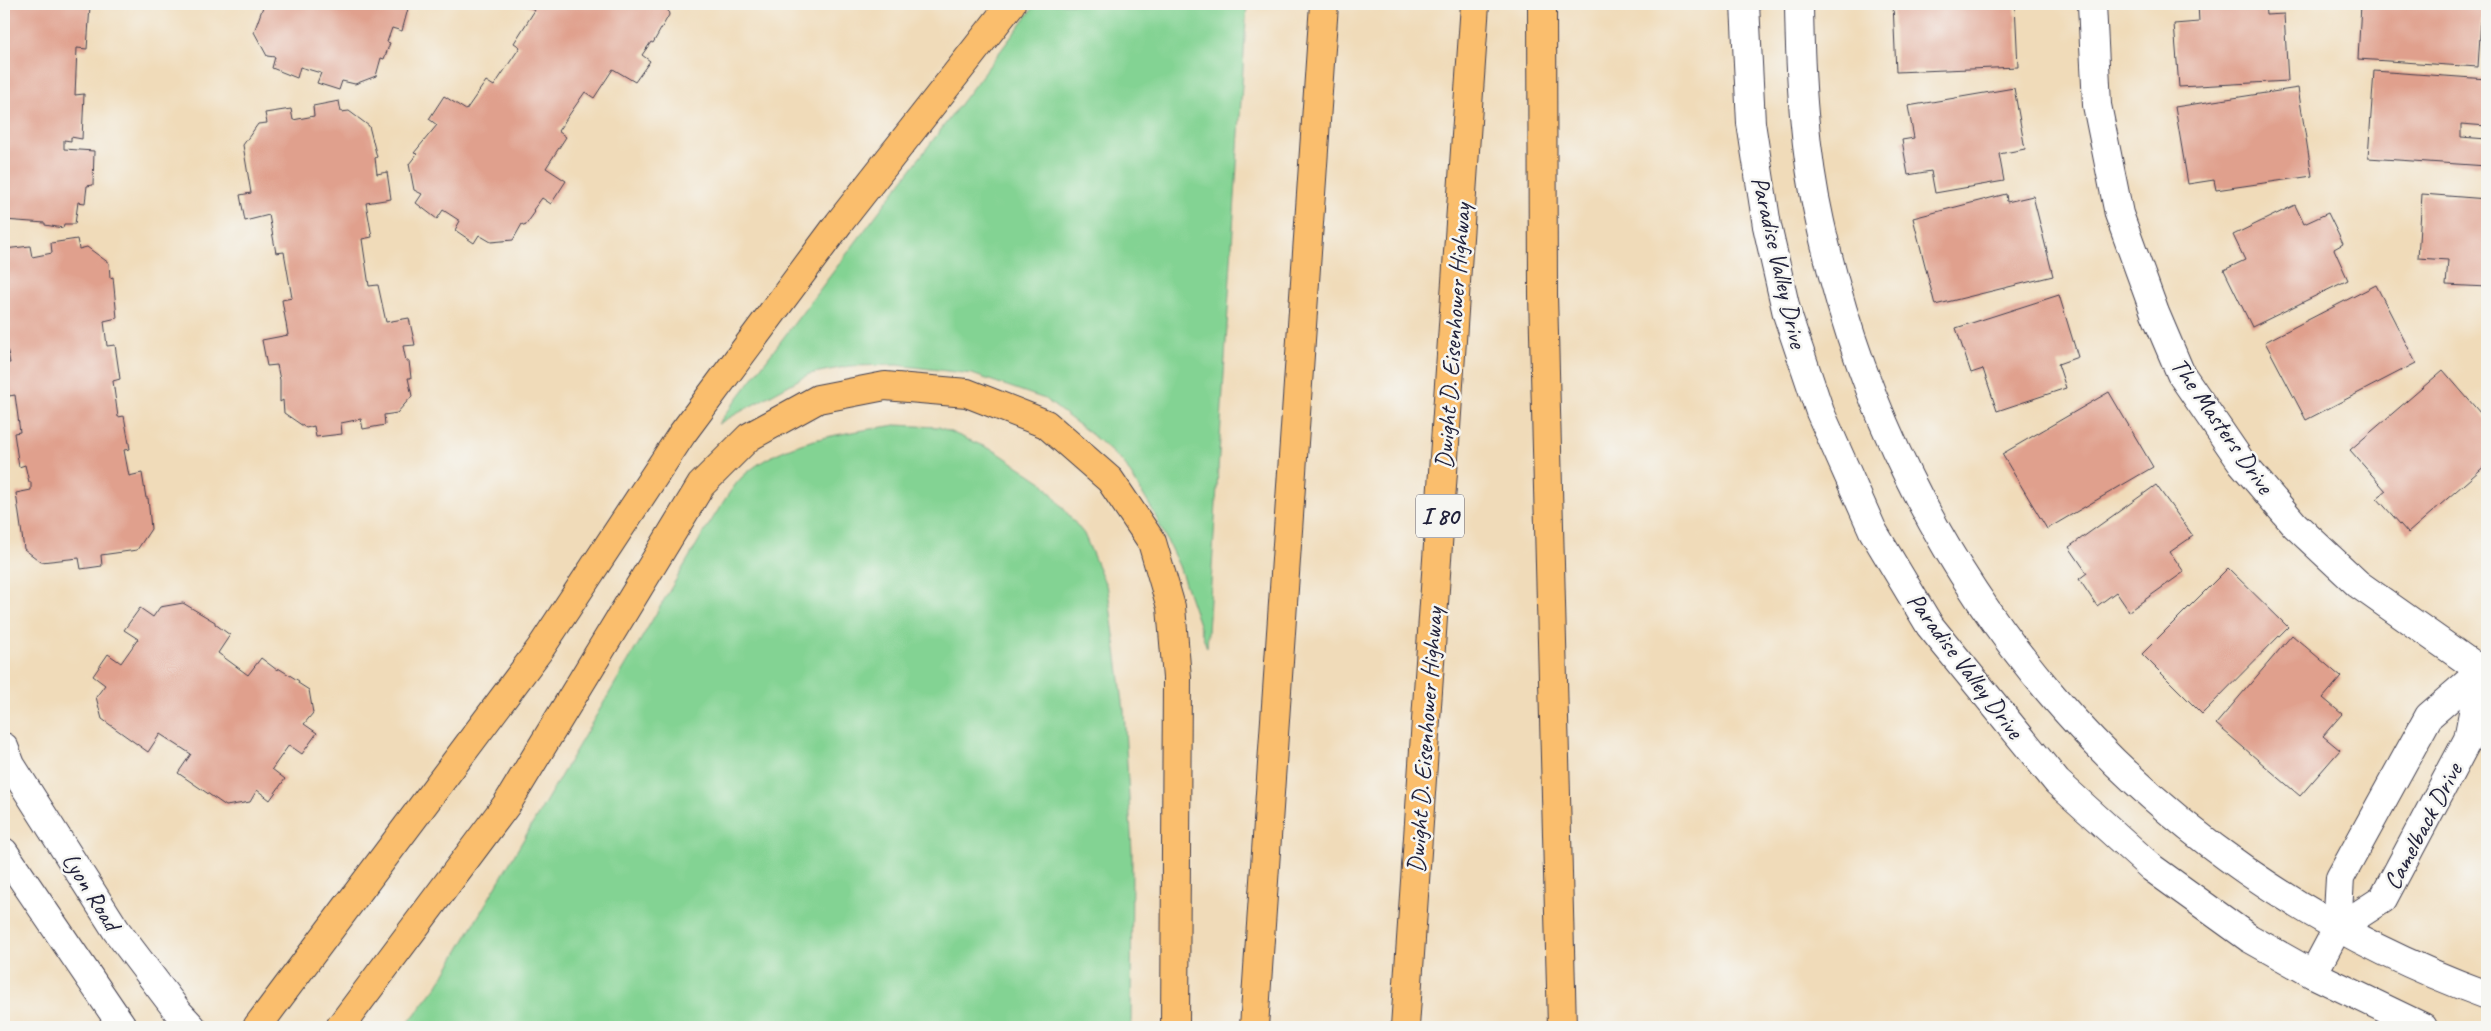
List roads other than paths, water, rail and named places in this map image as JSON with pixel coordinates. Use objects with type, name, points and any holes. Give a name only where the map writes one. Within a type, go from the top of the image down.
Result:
[{"type":"highway","points":[[257,1027],[540,649],[682,434],[839,223],[1011,4]]},
{"type":"highway","points":[[1254,1027],[1324,4]]},
{"type":"highway","name":"Dwight D. Eisenhower Highway","points":[[1405,1027],[1474,4]]},
{"type":"highway","points":[[1542,4],[1543,296],[1562,1027]]},
{"type":"highway","points":[[340,1027],[507,804],[700,485],[749,437],[818,399],[885,386],[966,393],[1046,424],[1110,480],[1152,542],[1171,607],[1177,678],[1175,1027]]},
{"type":"street","name":"Paradise Valley Drive","points":[[1745,4],[1751,123],[1767,226],[1787,314],[1820,412],[1874,531],[1930,626],[2057,782],[2152,868],[2249,938],[2313,974],[2423,1027]]},
{"type":"street","name":"Paradise Valley Drive","points":[[1799,4],[1804,119],[1819,221],[1842,309],[1875,404],[1925,513],[1976,598],[2024,662],[2096,744],[2182,824],[2276,890],[2337,929],[2436,976],[2487,995]]},
{"type":"street","name":"The Masters Drive","points":[[2092,4],[2097,105],[2119,214],[2155,312],[2182,374],[2242,463],[2295,525],[2358,584],[2485,669]]},
{"type":"street","name":"Camelback Drive","points":[[2337,929],[2383,899],[2468,739],[2485,669]]},
{"type":"street","name":"Camelback Drive","points":[[2313,974],[2337,929],[2340,878],[2429,716],[2485,669]]},
{"type":"street","name":"Lyon Road","points":[[4,747],[11,765],[116,930],[179,1014],[192,1027]]},
{"type":"street","name":"Lyon Road","points":[[4,852],[123,1027]]}]
